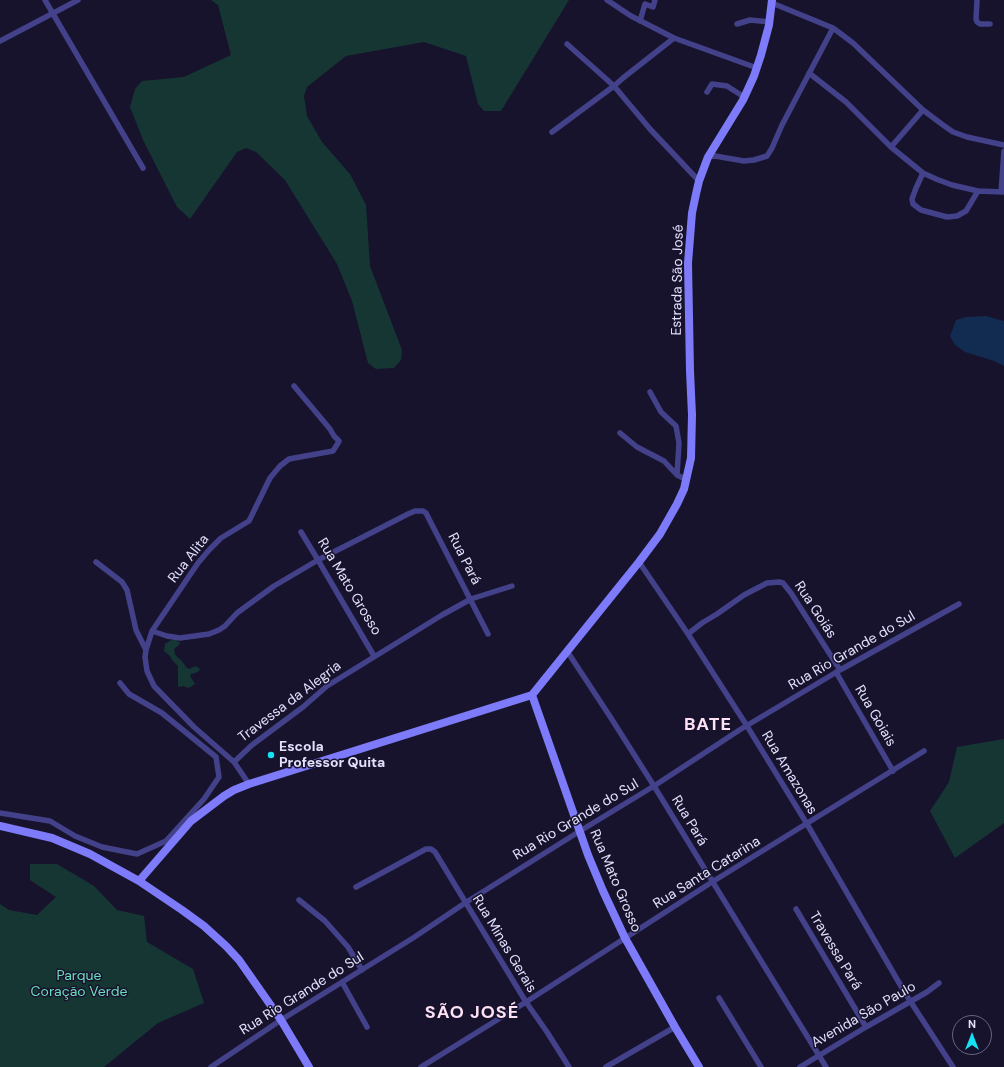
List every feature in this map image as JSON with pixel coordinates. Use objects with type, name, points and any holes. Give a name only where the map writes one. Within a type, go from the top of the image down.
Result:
[{"type":"street","points":[[45,0],[143,168]]},
{"type":"street","points":[[0,41],[78,0]]},
{"type":"street","points":[[607,0],[640,21],[674,38],[756,68]]},
{"type":"street","points":[[640,21],[645,4],[653,7],[655,0]]},
{"type":"street","points":[[977,0],[977,22],[980,24],[990,24]]},
{"type":"street","points":[[772,1],[833,28],[853,43],[923,110],[954,132],[967,137],[1004,146]]},
{"type":"street","name":"Estrada São José","points":[[532,695],[639,562],[660,534],[680,499],[692,458],[688,263],[692,213],[699,180],[708,157],[744,97],[761,55],[770,22],[772,1]]},
{"type":"street","points":[[737,24],[750,20],[770,22]]},
{"type":"street","points":[[708,157],[715,156],[744,161],[767,156],[833,28]]},
{"type":"street","points":[[552,132],[614,86],[674,38]]},
{"type":"street","points":[[567,44],[614,86],[650,129],[699,180]]},
{"type":"street","points":[[809,73],[846,102],[891,147],[923,173],[936,179],[952,185],[978,191],[1002,192],[1004,151]]},
{"type":"street","points":[[707,92],[712,84],[727,86],[744,97]]},
{"type":"street","points":[[891,147],[923,110]]},
{"type":"street","points":[[923,173],[912,199],[913,204],[921,210],[947,217],[957,216],[966,211],[978,191]]},
{"type":"street","name":"Rua Alita","points":[[249,784],[234,762],[194,727],[154,686],[147,671],[145,657],[152,631],[198,563],[220,538],[249,521],[270,478],[280,466],[289,459],[333,452],[338,443],[330,428],[294,386]]},
{"type":"street","points":[[650,392],[661,412],[676,426],[679,442],[677,475]]},
{"type":"street","points":[[620,433],[637,447],[664,461],[677,475],[686,480]]},
{"type":"street","name":"Rua Pará","points":[[318,560],[408,514],[415,511],[423,511],[426,513],[443,545],[488,634]]},
{"type":"street","name":"Rua Mato Grosso","points":[[301,532],[374,656]]},
{"type":"street","points":[[152,631],[167,636],[180,638],[205,635],[219,630],[225,626],[237,612],[262,594],[318,560]]},
{"type":"street","points":[[96,562],[122,582],[127,590],[136,630],[146,650]]},
{"type":"street","name":"Rua Amazonas","points":[[639,562],[688,634],[747,726],[807,824],[911,1001],[953,1067]]},
{"type":"street","name":"Rua Goiás","points":[[688,634],[744,595],[771,582],[779,582],[783,583],[791,593],[838,671]]},
{"type":"street","name":"Travessa da Alegria","points":[[234,762],[252,745],[303,707],[327,686],[374,656],[442,614],[471,599],[512,586]]},
{"type":"street","name":"Rua Rio Grande do Sul","points":[[212,1067],[281,1020],[414,938],[465,903],[654,786],[747,726],[838,671],[960,604]]},
{"type":"street","name":"Rua Pará","points":[[567,651],[654,786],[826,1067]]},
{"type":"street","name":"Rua Goiais","points":[[838,671],[893,771]]},
{"type":"street","points":[[0,813],[50,821],[75,836],[102,848],[137,854],[166,842],[204,799],[220,777],[216,757],[162,713],[129,694],[120,683]]},
{"type":"street","points":[[139,881],[191,821],[234,790],[532,695]]},
{"type":"street","name":"Rua Mato Grosso","points":[[532,695],[595,873],[625,938],[699,1067]]},
{"type":"street","name":"Rua Santa Catarina","points":[[421,1067],[526,1002],[712,882],[924,751]]},
{"type":"street","points":[[0,826],[52,838],[90,854],[139,881],[204,926],[239,960],[281,1020],[309,1067]]},
{"type":"street","name":"Rua Minas Gerais","points":[[356,887],[426,849],[436,852],[465,903],[526,1002],[569,1067]]},
{"type":"street","points":[[298,900],[325,921],[348,947],[362,970]]},
{"type":"street","name":"Travessa Pará","points":[[796,909],[866,1027]]},
{"type":"street","points":[[342,982],[367,1027]]},
{"type":"street","name":"Avenida São Paulo","points":[[800,1067],[927,992],[939,983]]},
{"type":"street","points":[[719,998],[761,1067]]},
{"type":"street","points":[[606,1067],[675,1027]]},
{"type":"green space","points":[[211,0],[569,0],[501,111],[484,111],[478,104],[466,56],[424,42],[346,56],[307,87],[304,96],[307,116],[322,142],[350,174],[366,205],[370,266],[402,350],[401,360],[394,368],[376,369],[368,363],[352,301],[337,264],[285,180],[256,152],[246,148],[237,152],[190,219],[177,207],[143,140],[130,107],[135,89],[142,81],[184,77],[231,55],[218,5]]},
{"type":"green space","points":[[171,640],[176,640],[179,642],[180,644],[174,649],[175,654],[187,668],[189,669],[196,666],[200,669],[199,671],[191,674],[190,676],[195,684],[189,688],[178,686],[178,666],[164,651],[165,644]]},
{"type":"green space","points":[[1004,739],[1004,823],[955,858],[930,811],[949,782],[957,747]]},
{"type":"green space","name":"Parque Coração Verde","points":[[30,864],[57,864],[94,886],[117,910],[144,916],[147,942],[193,969],[204,1003],[158,1023],[104,1067],[0,1067],[0,904],[9,910],[37,915],[56,897],[30,880]]},
{"type":"water","points":[[986,316],[1004,321],[1004,366],[994,361],[965,352],[955,345],[950,336],[956,320],[966,317]]},
{"type":"place","name":"Escola Professor Quita","points":[[271,755]]},
{"type":"district","name":"BATE","points":[[708,725]]},
{"type":"district","name":"SÃO JOSÉ","points":[[472,1013]]}]
